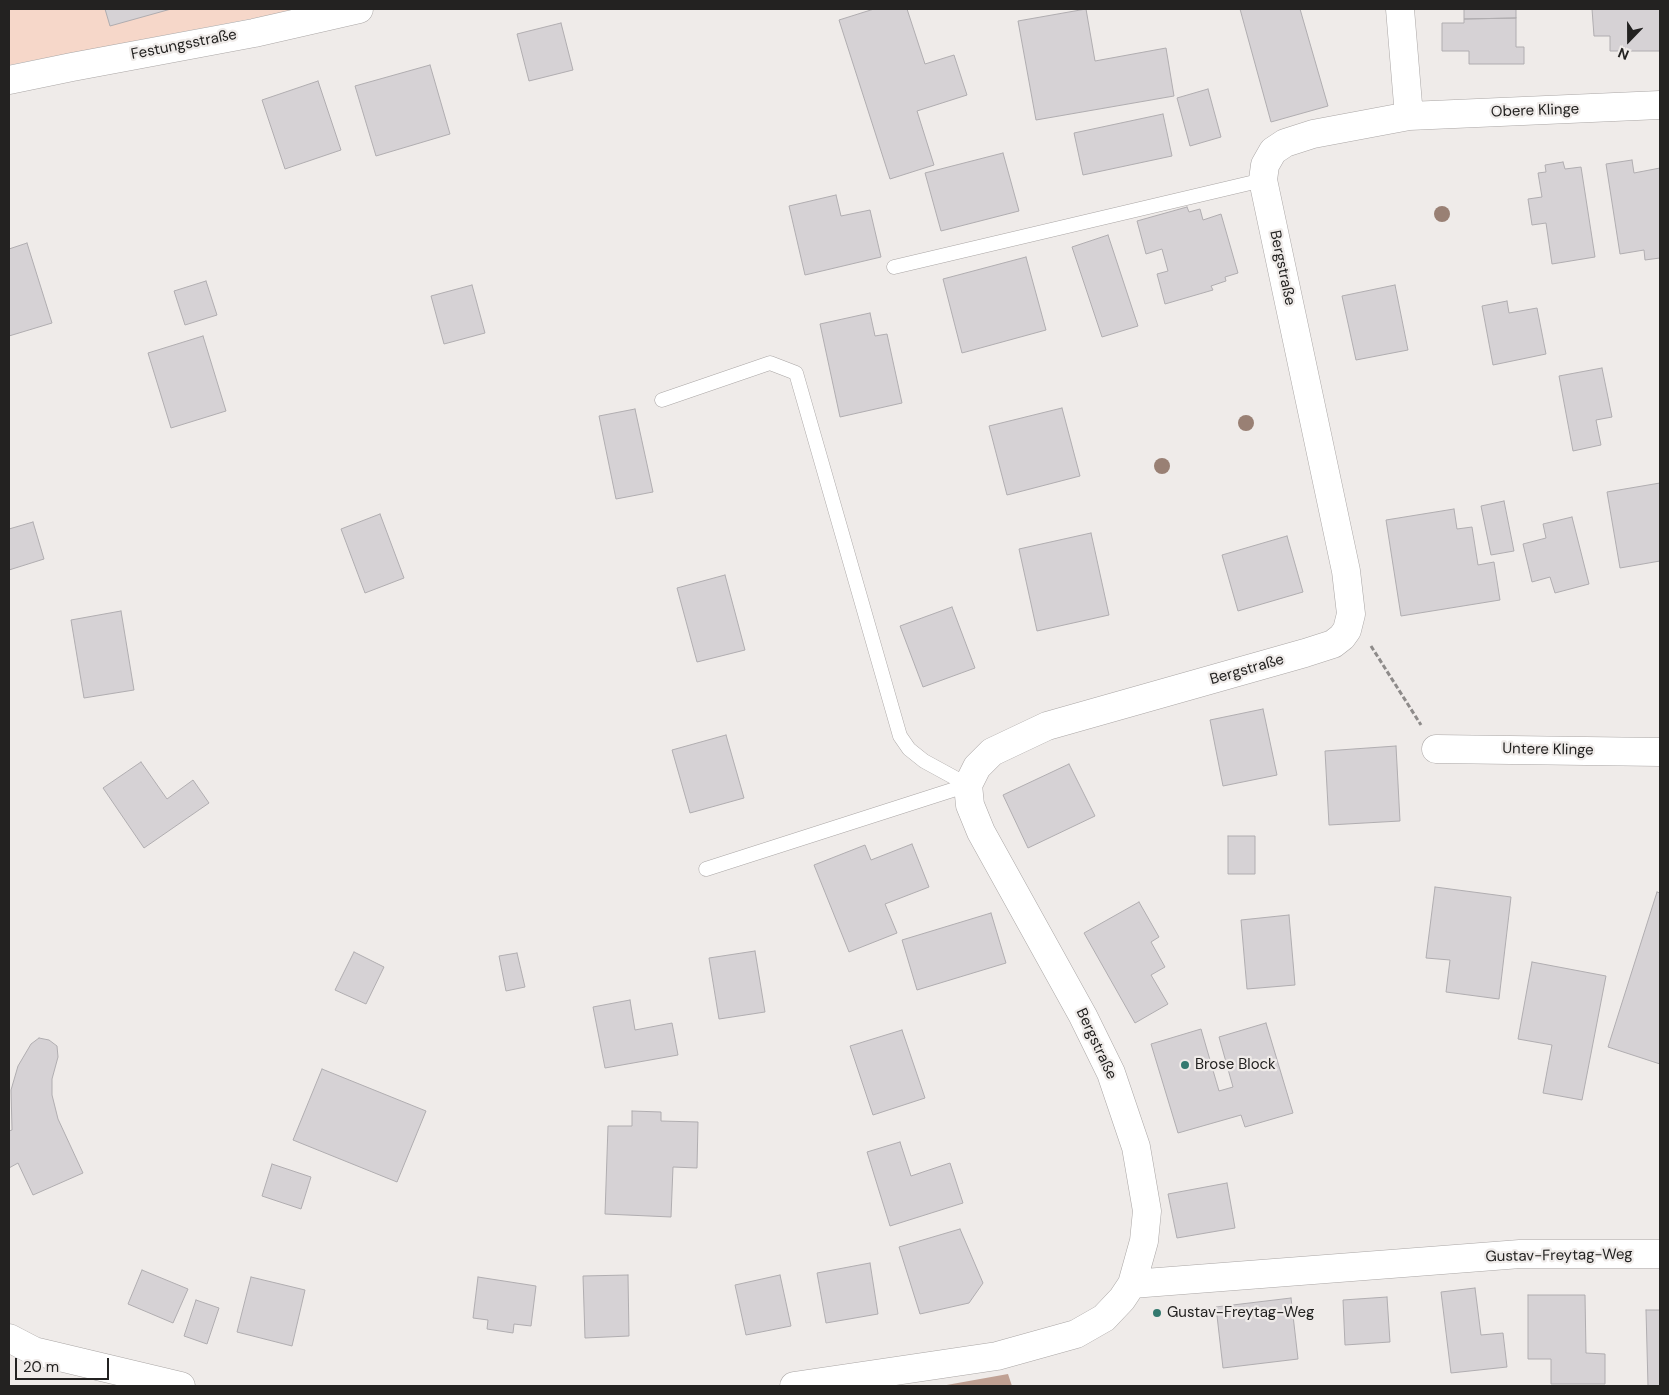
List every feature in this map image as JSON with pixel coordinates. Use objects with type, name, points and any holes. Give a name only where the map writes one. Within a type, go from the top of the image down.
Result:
[{"type":"street","name":"Festungsstraße","points":[[9,80],[254,32],[359,9]]},
{"type":"street","points":[[1400,9],[1409,116]]},
{"type":"street","name":"Obere Klinge","points":[[1409,116],[1660,105]]},
{"type":"street","name":"Bergstraße","points":[[1132,1284],[1144,1241],[1147,1211],[1136,1147],[1111,1073],[1084,1016],[981,832],[970,805],[968,785],[977,768],[992,752],[1047,726],[1333,644],[1342,638],[1347,630],[1351,614],[1346,571],[1263,180],[1265,165],[1273,151],[1286,143],[1313,134],[1409,116]]},
{"type":"street","name":"Untere Klinge","points":[[1436,749],[1660,752]]},
{"type":"street","name":"Gustav-Freytag-Weg","points":[[1132,1284],[1520,1254],[1660,1254]]},
{"type":"street","points":[[794,1386],[997,1356],[1076,1334],[1104,1318],[1122,1299],[1132,1284]]},
{"type":"street","points":[[9,1338],[34,1351],[181,1386]]},
{"type":"lane","points":[[894,267],[1263,180]]},
{"type":"lane","points":[[662,400],[770,363],[796,373],[900,736],[909,749],[924,761],[968,785]]},
{"type":"lane","points":[[706,868],[968,785]]},
{"type":"path","points":[[1351,614],[1436,749]]},
{"type":"shaded area","points":[[9,9],[302,9],[9,65]]},
{"type":"shaded area","points":[[1008,1374],[1012,1386],[941,1386]]},
{"type":"building","points":[[105,9],[171,9],[110,26]]},
{"type":"building","points":[[874,9],[907,9],[925,64],[954,55],[967,95],[917,111],[934,165],[890,179],[839,20]]},
{"type":"building","points":[[1086,9],[1095,61],[1166,48],[1174,96],[1036,120],[1018,21]]},
{"type":"building","points":[[1240,9],[1300,9],[1328,106],[1271,122]]},
{"type":"building","points":[[1464,9],[1516,9],[1516,18],[1464,19]]},
{"type":"building","points":[[1592,9],[1660,9],[1660,51],[1610,51],[1610,36],[1594,36]]},
{"type":"building","points":[[1516,18],[1516,47],[1524,47],[1524,64],[1469,64],[1469,51],[1442,51],[1442,23],[1464,23],[1464,19]]},
{"type":"building","points":[[561,23],[573,70],[529,81],[517,34]]},
{"type":"building","points":[[430,65],[450,134],[376,156],[355,86]]},
{"type":"building","points":[[318,81],[341,150],[285,169],[262,100]]},
{"type":"building","points":[[1208,89],[1221,137],[1190,146],[1177,98]]},
{"type":"building","points":[[1163,114],[1172,156],[1083,175],[1074,133]]},
{"type":"building","points":[[1003,153],[1019,211],[941,231],[925,173]]},
{"type":"building","points":[[1632,160],[1634,173],[1660,168],[1660,258],[1645,260],[1644,250],[1620,254],[1606,164]]},
{"type":"building","points":[[1563,162],[1565,169],[1581,167],[1595,257],[1552,264],[1546,223],[1532,225],[1528,199],[1542,197],[1538,173],[1546,172],[1545,165]]},
{"type":"building","points":[[836,195],[841,216],[870,210],[881,257],[805,275],[789,206]]},
{"type":"building","points":[[1187,207],[1189,212],[1200,209],[1203,220],[1221,214],[1238,273],[1225,277],[1226,281],[1211,286],[1213,290],[1165,304],[1157,274],[1168,271],[1162,249],[1146,254],[1137,221]]},
{"type":"building","points":[[1108,235],[1138,326],[1102,337],[1072,247]]},
{"type":"building","points":[[27,243],[52,323],[9,336],[9,249]]},
{"type":"building","points":[[1026,257],[1046,330],[962,353],[943,279]]},
{"type":"building","points":[[206,281],[217,315],[185,325],[174,291]]},
{"type":"building","points":[[472,285],[485,333],[444,344],[431,296]]},
{"type":"building","points":[[1395,285],[1408,350],[1356,360],[1342,296]]},
{"type":"building","points":[[1507,301],[1509,313],[1537,308],[1546,354],[1493,365],[1482,306]]},
{"type":"building","points":[[870,313],[875,336],[887,334],[902,403],[840,417],[820,324]]},
{"type":"building","points":[[203,336],[226,411],[171,428],[148,353]]},
{"type":"building","points":[[1602,368],[1612,417],[1596,420],[1601,445],[1573,451],[1559,376]]},
{"type":"building","points":[[1062,408],[1080,476],[1007,495],[989,426]]},
{"type":"building","points":[[635,409],[653,492],[616,499],[599,416]]},
{"type":"building","points":[[1660,483],[1660,561],[1620,568],[1607,492]]},
{"type":"building","points":[[1504,501],[1514,551],[1491,555],[1481,506]]},
{"type":"building","points":[[1454,509],[1457,529],[1472,527],[1478,565],[1494,562],[1500,600],[1401,616],[1386,520]]},
{"type":"building","points":[[380,514],[404,578],[365,593],[341,529]]},
{"type":"building","points":[[1572,517],[1589,584],[1555,593],[1550,577],[1532,582],[1523,544],[1546,538],[1543,524]]},
{"type":"building","points":[[33,522],[44,559],[9,570],[9,529]]},
{"type":"building","points":[[1091,533],[1109,615],[1037,631],[1019,549]]},
{"type":"building","points":[[1287,536],[1303,592],[1238,611],[1222,555]]},
{"type":"building","points":[[725,575],[745,650],[697,662],[677,588]]},
{"type":"building","points":[[952,607],[975,668],[923,687],[900,626]]},
{"type":"building","points":[[121,611],[134,690],[84,698],[71,620]]},
{"type":"building","points":[[1263,709],[1277,775],[1223,786],[1210,720]]},
{"type":"building","points":[[726,735],[744,798],[690,813],[672,750]]},
{"type":"building","points":[[1396,746],[1400,821],[1329,825],[1325,751]]},
{"type":"building","points":[[141,762],[167,799],[193,780],[209,803],[144,848],[103,788]]},
{"type":"building","points":[[1069,764],[1095,816],[1028,848],[1003,795]]},
{"type":"building","points":[[1228,836],[1255,836],[1255,874],[1228,874]]},
{"type":"building","points":[[912,844],[929,887],[885,904],[897,933],[849,952],[814,865],[865,845],[871,860]]},
{"type":"building","points":[[1435,887],[1511,897],[1499,999],[1446,992],[1450,960],[1426,958]]},
{"type":"building","points":[[1657,892],[1660,893],[1660,1064],[1608,1047]]},
{"type":"building","points":[[1139,902],[1159,937],[1151,942],[1165,967],[1151,975],[1168,1004],[1135,1023],[1084,933]]},
{"type":"building","points":[[991,913],[1006,963],[917,990],[902,940]]},
{"type":"building","points":[[1289,915],[1295,985],[1247,989],[1241,920]]},
{"type":"building","points":[[755,951],[765,1012],[719,1019],[709,958]]},
{"type":"building","points":[[354,952],[384,967],[366,1004],[335,990]]},
{"type":"building","points":[[517,953],[525,987],[506,991],[499,956]]},
{"type":"building","points":[[1532,962],[1606,976],[1582,1100],[1543,1093],[1552,1045],[1518,1039]]},
{"type":"building","points":[[630,1000],[635,1030],[672,1023],[678,1055],[605,1068],[593,1007]]},
{"type":"building","name":"Brose Block","points":[[1266,1023],[1293,1113],[1245,1127],[1241,1115],[1178,1133],[1151,1044],[1201,1029],[1219,1091],[1233,1087],[1219,1037]]},
{"type":"building","points":[[902,1030],[925,1098],[873,1115],[850,1046]]},
{"type":"building","points":[[39,1038],[49,1040],[57,1046],[58,1057],[52,1079],[52,1095],[58,1119],[83,1173],[33,1195],[18,1163],[9,1168],[9,1131],[12,1130],[11,1090],[18,1066],[31,1044]]},
{"type":"building","points":[[322,1069],[426,1111],[397,1182],[293,1140]]},
{"type":"building","points":[[632,1111],[661,1112],[661,1121],[698,1122],[697,1168],[673,1167],[671,1217],[605,1214],[608,1126],[632,1126]]},
{"type":"building","points":[[900,1142],[911,1176],[950,1163],[963,1203],[890,1226],[867,1152]]},
{"type":"building","points":[[272,1164],[311,1177],[301,1209],[262,1196]]},
{"type":"building","points":[[1227,1183],[1235,1228],[1177,1238],[1168,1194]]},
{"type":"building","points":[[960,1229],[983,1283],[969,1303],[920,1314],[899,1247]]},
{"type":"building","points":[[870,1263],[878,1314],[826,1323],[817,1273]]},
{"type":"building","points":[[142,1270],[188,1289],[173,1323],[128,1304]]},
{"type":"building","points":[[628,1275],[629,1336],[585,1338],[583,1276]]},
{"type":"building","points":[[780,1275],[791,1326],[746,1335],[735,1285]]},
{"type":"building","points":[[251,1277],[305,1290],[292,1346],[237,1332]]},
{"type":"building","points":[[478,1277],[536,1286],[531,1326],[514,1324],[513,1333],[487,1329],[488,1320],[473,1318]]},
{"type":"building","points":[[1475,1288],[1481,1335],[1503,1333],[1507,1367],[1451,1373],[1441,1292]]},
{"type":"building","points":[[1528,1295],[1585,1295],[1586,1353],[1605,1354],[1605,1384],[1551,1384],[1551,1359],[1528,1359]]},
{"type":"building","points":[[1387,1297],[1390,1342],[1345,1345],[1343,1300]]},
{"type":"building","points":[[1291,1298],[1298,1359],[1223,1368],[1216,1307]]},
{"type":"building","points":[[196,1300],[219,1308],[207,1344],[184,1336]]},
{"type":"building","points":[[1646,1310],[1660,1310],[1660,1386],[1648,1386]]},
{"type":"place","name":"Brose Block","points":[[1185,1065]]},
{"type":"place","name":"Gustav-Freytag-Weg","points":[[1157,1313]]}]
